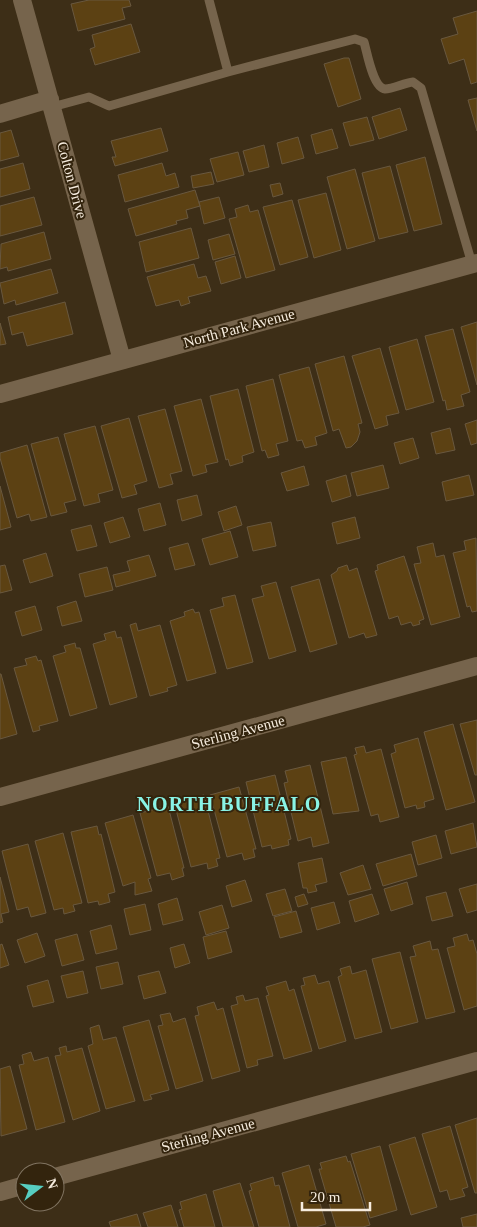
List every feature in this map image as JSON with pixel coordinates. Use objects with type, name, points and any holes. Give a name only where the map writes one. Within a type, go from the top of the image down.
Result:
[{"type":"street","name":"Colton Drive","points":[[22,0],[122,360]]},
{"type":"street","points":[[0,114],[51,103]]},
{"type":"street","name":"North Park Avenue","points":[[0,394],[475,263]]},
{"type":"street","name":"Sterling Avenue","points":[[0,797],[477,666]]},
{"type":"street","name":"Sterling Avenue","points":[[65,1174],[477,1061]]},
{"type":"street","points":[[0,1192],[15,1188]]},
{"type":"lane","points":[[209,0],[228,72]]},
{"type":"lane","points":[[51,103],[89,97],[109,106],[228,72],[355,39],[364,42],[374,79],[380,86],[384,88],[412,82],[421,88],[475,263]]},
{"type":"building","points":[[89,0],[129,0],[131,6],[122,8],[125,19],[78,31],[71,4]]},
{"type":"building","points":[[477,11],[477,82],[471,84],[464,59],[449,64],[441,39],[458,34],[453,18]]},
{"type":"building","points":[[131,24],[140,52],[95,65],[90,49],[95,47],[92,35]]},
{"type":"building","points":[[349,58],[361,99],[338,107],[324,64]]},
{"type":"building","points":[[477,98],[477,131],[468,100]]},
{"type":"building","points":[[400,108],[407,130],[379,139],[372,117]]},
{"type":"building","points":[[367,117],[374,140],[350,146],[343,123]]},
{"type":"building","points":[[161,128],[168,151],[115,166],[112,157],[116,157],[111,141]]},
{"type":"building","points":[[332,129],[338,148],[316,154],[311,135]]},
{"type":"building","points":[[11,130],[19,156],[0,161],[0,133]]},
{"type":"building","points":[[298,137],[304,158],[282,164],[277,143]]},
{"type":"building","points":[[264,145],[269,167],[249,172],[243,151]]},
{"type":"building","points":[[238,152],[244,175],[217,182],[210,159]]},
{"type":"building","points":[[425,157],[442,224],[414,231],[396,165]]},
{"type":"building","points":[[23,163],[30,189],[0,197],[0,169]]},
{"type":"building","points":[[162,163],[166,176],[175,173],[179,187],[125,202],[118,175]]},
{"type":"building","points":[[390,166],[408,232],[379,239],[362,173]]},
{"type":"building","points":[[355,169],[375,241],[347,249],[327,177]]},
{"type":"building","points":[[211,172],[214,184],[193,188],[191,176]]},
{"type":"building","points":[[280,183],[283,194],[273,197],[270,185]]},
{"type":"building","points":[[195,190],[200,206],[186,210],[188,218],[176,221],[177,224],[136,236],[128,209]]},
{"type":"building","points":[[326,193],[341,250],[314,258],[298,200]]},
{"type":"building","points":[[34,197],[42,225],[0,236],[0,206]]},
{"type":"building","points":[[219,197],[225,218],[204,224],[199,202]]},
{"type":"building","points":[[292,200],[308,257],[280,265],[263,207]]},
{"type":"building","points":[[248,205],[250,212],[258,210],[275,270],[246,278],[229,219],[237,217],[235,209]]},
{"type":"building","points":[[191,228],[199,258],[146,272],[139,242]]},
{"type":"building","points":[[44,232],[51,259],[8,271],[7,267],[0,269],[1,244]]},
{"type":"building","points":[[229,234],[235,254],[213,260],[208,240]]},
{"type":"building","points":[[235,256],[241,278],[221,284],[215,262]]},
{"type":"building","points":[[194,264],[198,278],[206,276],[211,291],[188,297],[190,303],[181,306],[179,300],[156,306],[147,277]]},
{"type":"building","points":[[51,269],[58,293],[16,305],[15,300],[4,304],[0,283]]},
{"type":"building","points":[[65,302],[73,334],[27,346],[23,332],[12,335],[8,317]]},
{"type":"building","points":[[477,322],[477,385],[461,327]]},
{"type":"building","points":[[0,323],[6,344],[0,345]]},
{"type":"building","points":[[453,329],[470,392],[461,395],[464,406],[447,410],[425,336]]},
{"type":"building","points":[[417,339],[434,402],[406,410],[389,347]]},
{"type":"building","points":[[380,348],[399,413],[386,416],[388,425],[375,429],[352,356]]},
{"type":"building","points":[[344,356],[362,423],[358,424],[360,432],[357,441],[351,447],[346,448],[339,429],[333,431],[315,364]]},
{"type":"building","points":[[309,367],[327,433],[315,437],[317,445],[305,448],[302,440],[297,441],[279,375]]},
{"type":"building","points":[[273,379],[288,441],[276,444],[279,455],[268,458],[265,450],[262,451],[246,386]]},
{"type":"building","points":[[238,389],[254,452],[242,456],[243,462],[230,466],[228,459],[226,460],[210,396]]},
{"type":"building","points":[[201,399],[218,462],[205,465],[207,472],[193,476],[174,406]]},
{"type":"building","points":[[165,409],[182,471],[170,474],[173,484],[159,488],[138,416]]},
{"type":"building","points":[[129,418],[147,481],[134,485],[137,494],[122,498],[101,426]]},
{"type":"building","points":[[477,420],[477,443],[471,445],[465,424]]},
{"type":"building","points":[[95,426],[113,490],[98,494],[100,502],[84,506],[64,434]]},
{"type":"building","points":[[450,428],[455,450],[436,454],[431,433]]},
{"type":"building","points":[[58,437],[76,500],[64,503],[67,512],[51,516],[31,444]]},
{"type":"building","points":[[413,438],[419,458],[400,464],[394,443]]},
{"type":"building","points":[[27,445],[47,517],[31,521],[29,514],[17,518],[0,458],[0,453]]},
{"type":"building","points":[[383,465],[389,488],[357,496],[351,473]]},
{"type":"building","points":[[304,466],[309,485],[287,491],[281,473]]},
{"type":"building","points":[[346,475],[351,496],[332,502],[326,481]]},
{"type":"building","points":[[469,475],[474,495],[446,501],[442,482]]},
{"type":"building","points":[[0,486],[11,527],[0,530]]},
{"type":"building","points":[[197,495],[202,515],[182,521],[177,500]]},
{"type":"building","points":[[160,503],[166,525],[144,531],[138,509]]},
{"type":"building","points":[[236,506],[242,525],[224,531],[218,512]]},
{"type":"building","points":[[123,517],[130,537],[110,543],[104,523]]},
{"type":"building","points":[[355,517],[360,538],[337,544],[332,523]]},
{"type":"building","points":[[271,522],[276,546],[253,551],[247,527]]},
{"type":"building","points":[[91,525],[97,546],[77,551],[71,530]]},
{"type":"building","points":[[230,531],[238,557],[210,565],[202,539]]},
{"type":"building","points":[[476,538],[477,611],[472,612],[470,606],[467,607],[453,553],[466,550],[464,541]]},
{"type":"building","points":[[188,543],[195,565],[175,570],[169,548]]},
{"type":"building","points":[[433,543],[436,557],[444,555],[460,617],[431,625],[414,564],[421,563],[417,547]]},
{"type":"building","points":[[46,553],[53,576],[30,583],[23,560]]},
{"type":"building","points":[[149,555],[156,576],[116,587],[113,575],[130,571],[127,561]]},
{"type":"building","points":[[404,556],[424,619],[419,621],[420,624],[413,626],[411,622],[401,625],[398,616],[389,619],[375,571],[378,570],[377,565]]},
{"type":"building","points":[[5,565],[12,590],[0,593],[0,566]]},
{"type":"building","points":[[347,565],[349,571],[357,568],[377,635],[366,638],[364,633],[349,638],[331,575],[338,568]]},
{"type":"building","points":[[107,567],[113,590],[85,597],[79,574]]},
{"type":"building","points":[[319,579],[337,644],[310,652],[291,587]]},
{"type":"building","points":[[276,582],[296,651],[269,659],[252,599],[264,596],[261,586]]},
{"type":"building","points":[[235,595],[253,662],[227,669],[210,610],[224,606],[222,598]]},
{"type":"building","points":[[76,601],[82,621],[62,626],[57,607]]},
{"type":"building","points":[[35,606],[42,630],[22,636],[15,612]]},
{"type":"building","points":[[193,609],[195,613],[199,612],[216,673],[187,681],[170,621],[185,616],[184,612]]},
{"type":"building","points":[[136,623],[138,631],[160,625],[177,685],[167,688],[168,691],[150,696],[130,625]]},
{"type":"building","points":[[115,631],[117,638],[121,637],[137,697],[110,705],[93,644],[106,640],[104,634]]},
{"type":"building","points":[[75,643],[76,648],[80,648],[97,708],[70,716],[53,656],[66,652],[64,646]]},
{"type":"building","points":[[36,656],[38,661],[41,660],[58,721],[39,726],[40,730],[33,732],[14,668],[27,665],[25,659]]},
{"type":"building","points":[[0,674],[17,734],[0,739]]},
{"type":"building","points":[[477,720],[477,775],[475,775],[460,724]]},
{"type":"building","points":[[453,724],[475,802],[446,810],[424,732]]},
{"type":"building","points":[[418,738],[434,799],[424,802],[425,807],[417,809],[416,805],[405,808],[391,754],[396,752],[394,745]]},
{"type":"building","points":[[364,746],[366,753],[381,749],[399,817],[380,822],[378,814],[371,816],[354,755],[357,754],[355,748]]},
{"type":"building","points":[[346,757],[359,811],[333,814],[321,762]]},
{"type":"building","points":[[310,765],[329,843],[313,847],[311,837],[298,841],[284,783],[288,782],[285,771]]},
{"type":"building","points":[[275,775],[291,839],[288,840],[289,845],[272,849],[271,845],[262,847],[246,782]]},
{"type":"building","points":[[239,787],[256,849],[253,849],[255,857],[244,860],[242,853],[227,857],[210,795]]},
{"type":"building","points":[[204,795],[220,858],[216,859],[218,866],[208,869],[207,863],[191,867],[174,802]]},
{"type":"building","points":[[168,806],[184,868],[182,868],[184,876],[172,880],[170,873],[157,876],[140,813]]},
{"type":"building","points":[[133,815],[151,878],[148,879],[152,891],[135,895],[135,882],[123,886],[105,823]]},
{"type":"building","points":[[473,823],[477,847],[451,854],[445,831]]},
{"type":"building","points":[[97,826],[99,835],[101,834],[115,892],[108,894],[110,902],[99,905],[98,901],[88,903],[71,832]]},
{"type":"building","points":[[63,833],[82,903],[73,905],[75,911],[64,914],[63,908],[54,910],[35,841]]},
{"type":"building","points":[[436,835],[442,858],[418,865],[412,842]]},
{"type":"building","points":[[28,844],[46,913],[31,917],[28,907],[17,910],[2,851]]},
{"type":"building","points":[[411,854],[417,876],[383,886],[376,864]]},
{"type":"building","points":[[322,858],[327,882],[315,885],[317,891],[308,893],[307,888],[303,888],[298,863]]},
{"type":"building","points":[[363,865],[371,889],[348,895],[340,873]]},
{"type":"building","points":[[0,877],[9,912],[1,914],[3,922],[0,923]]},
{"type":"building","points":[[245,880],[252,901],[232,907],[226,886]]},
{"type":"building","points":[[407,882],[413,904],[391,911],[384,889]]},
{"type":"building","points":[[477,884],[477,910],[467,913],[459,889]]},
{"type":"building","points":[[285,889],[292,911],[273,916],[266,894]]},
{"type":"building","points":[[446,892],[453,916],[432,921],[426,897]]},
{"type":"building","points":[[304,894],[308,904],[298,907],[295,897]]},
{"type":"building","points":[[372,894],[379,914],[355,922],[349,901]]},
{"type":"building","points":[[177,898],[183,920],[163,925],[158,904]]},
{"type":"building","points":[[334,902],[340,923],[317,930],[311,908]]},
{"type":"building","points":[[145,904],[151,930],[130,935],[124,909]]},
{"type":"building","points":[[222,905],[229,928],[206,935],[199,912]]},
{"type":"building","points":[[296,911],[302,932],[280,938],[274,917]]},
{"type":"building","points":[[111,925],[117,949],[96,954],[90,931]]},
{"type":"building","points":[[226,931],[232,952],[208,959],[203,937]]},
{"type":"building","points":[[37,933],[45,956],[25,963],[17,940]]},
{"type":"building","points":[[77,934],[84,960],[62,966],[55,940]]},
{"type":"building","points":[[467,934],[469,941],[473,940],[477,954],[477,1006],[464,1010],[447,948],[455,946],[453,938]]},
{"type":"building","points":[[430,941],[432,950],[438,949],[455,1012],[426,1019],[410,957],[416,956],[413,946]]},
{"type":"building","points":[[2,944],[9,965],[0,968],[0,945]]},
{"type":"building","points":[[184,944],[190,963],[175,968],[170,948]]},
{"type":"building","points":[[400,952],[418,1022],[391,1029],[372,959]]},
{"type":"building","points":[[118,962],[123,984],[101,989],[96,967]]},
{"type":"building","points":[[350,966],[352,974],[366,970],[382,1032],[355,1039],[338,977],[342,975],[340,969]]},
{"type":"building","points":[[83,971],[88,993],[67,998],[61,976]]},
{"type":"building","points":[[159,971],[166,993],[144,999],[138,976]]},
{"type":"building","points":[[315,975],[318,984],[329,981],[346,1041],[319,1049],[301,986],[305,985],[303,978]]},
{"type":"building","points":[[48,980],[54,1002],[33,1007],[27,986]]},
{"type":"building","points":[[286,981],[289,991],[294,989],[312,1051],[284,1059],[266,996],[269,995],[266,987]]},
{"type":"building","points":[[243,995],[245,1001],[258,998],[273,1056],[257,1060],[258,1065],[247,1068],[231,1006],[238,1004],[236,997]]},
{"type":"building","points":[[214,1002],[217,1010],[223,1008],[240,1071],[212,1079],[195,1016],[199,1015],[197,1007]]},
{"type":"building","points":[[170,1013],[173,1022],[185,1018],[203,1081],[176,1089],[158,1026],[163,1025],[160,1015]]},
{"type":"building","points":[[149,1020],[169,1090],[150,1095],[152,1099],[144,1101],[123,1027]]},
{"type":"building","points":[[99,1025],[103,1040],[116,1037],[135,1101],[106,1109],[88,1046],[93,1044],[90,1028]]},
{"type":"building","points":[[66,1046],[67,1052],[82,1048],[100,1111],[73,1120],[55,1056],[61,1055],[59,1048]]},
{"type":"building","points":[[31,1052],[34,1061],[48,1057],[65,1122],[36,1130],[19,1065],[24,1064],[22,1055]]},
{"type":"building","points":[[10,1066],[27,1129],[1,1136],[0,1069]]},
{"type":"building","points":[[477,1118],[477,1193],[475,1193],[455,1125]]},
{"type":"building","points":[[450,1126],[468,1187],[462,1189],[465,1196],[450,1200],[447,1190],[440,1192],[422,1134]]},
{"type":"building","points":[[415,1137],[437,1207],[411,1215],[389,1145]]},
{"type":"building","points":[[380,1146],[397,1210],[370,1218],[351,1154]]},
{"type":"building","points":[[346,1156],[348,1162],[350,1161],[370,1225],[363,1227],[336,1227],[319,1169],[322,1169],[320,1163]]},
{"type":"building","points":[[309,1165],[326,1224],[316,1227],[298,1227],[282,1173]]},
{"type":"building","points":[[273,1177],[275,1186],[279,1185],[290,1227],[259,1227],[249,1191],[252,1190],[250,1184]]},
{"type":"building","points":[[240,1183],[254,1227],[223,1227],[213,1191]]},
{"type":"building","points":[[206,1194],[215,1227],[184,1227],[179,1210],[182,1209],[180,1202]]},
{"type":"building","points":[[171,1205],[178,1227],[148,1227],[143,1213]]},
{"type":"building","points":[[137,1214],[141,1227],[111,1227],[109,1222]]},
{"type":"building","points":[[477,1214],[477,1227],[463,1227],[461,1218]]},
{"type":"district","name":"NORTH BUFFALO","points":[[229,804]]}]
